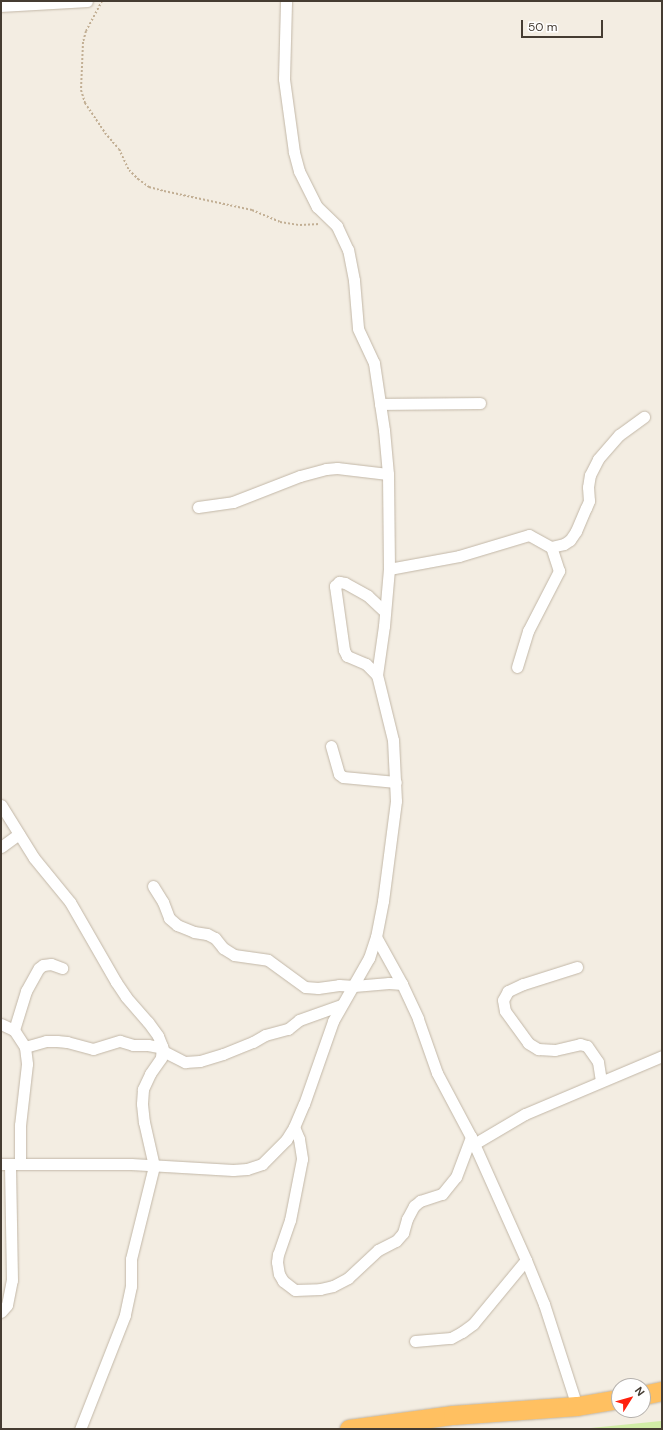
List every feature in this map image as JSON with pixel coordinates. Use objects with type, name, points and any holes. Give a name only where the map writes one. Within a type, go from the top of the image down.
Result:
[{"type":"highway","points":[[349,1429],[453,1415],[577,1406],[611,1400]]},
{"type":"street","points":[[1,6],[87,1]]},
{"type":"street","points":[[10,1164],[86,1163],[208,1170],[248,1169],[262,1164],[286,1140],[294,1127],[304,1104],[333,1021],[341,1005],[370,958],[376,937],[394,823],[396,782],[393,740],[377,675],[385,612],[388,569],[388,474],[374,363],[358,328],[354,280],[348,250],[337,226],[317,207],[299,171],[294,152],[284,79],[286,1]]},
{"type":"street","points":[[380,404],[480,403]]},
{"type":"street","points":[[388,569],[459,556],[529,535],[551,547],[564,544],[570,540],[576,531],[589,501],[588,487],[590,474],[598,459],[619,435],[644,417]]},
{"type":"street","points":[[198,507],[233,502],[300,476],[326,469],[337,468],[388,474]]},
{"type":"street","points":[[517,667],[528,631],[559,571],[551,547]]},
{"type":"street","points":[[377,675],[366,664],[351,658],[345,653],[342,646],[335,586],[339,582],[345,583],[368,596],[385,612]]},
{"type":"street","points":[[331,746],[339,774],[343,777],[396,782]]},
{"type":"street","points":[[1,805],[34,858],[70,902],[116,982],[158,1036],[163,1050],[144,1089],[142,1104],[154,1166],[131,1259],[131,1286],[125,1314],[80,1429]]},
{"type":"street","points":[[1,847],[19,834]]},
{"type":"street","points":[[153,886],[163,902],[169,918],[177,925],[215,938],[234,956],[268,960],[305,987],[318,988],[339,985],[354,986],[389,982],[402,984]]},
{"type":"street","points":[[376,937],[402,984],[418,1019],[437,1073],[472,1141],[526,1260],[544,1304],[577,1406]]},
{"type":"street","points":[[14,1030],[26,991],[39,968],[43,964],[51,964],[62,968]]},
{"type":"street","points":[[577,967],[523,984],[508,991],[503,1000],[505,1011],[528,1043],[538,1049],[555,1050],[580,1044],[586,1046],[598,1062],[601,1081]]},
{"type":"street","points":[[25,1047],[46,1041],[58,1041],[93,1049],[120,1041],[133,1045],[148,1045],[163,1050],[185,1062],[200,1061],[223,1054],[253,1042],[264,1035],[288,1028],[299,1020],[341,1005]]},
{"type":"street","points":[[1,1024],[14,1030],[25,1047],[27,1064],[20,1125],[10,1164],[12,1280],[7,1305],[1,1312]]},
{"type":"street","points":[[294,1127],[299,1139],[302,1159],[290,1220],[278,1254],[277,1262],[279,1274],[289,1287],[295,1290],[320,1290],[333,1286],[348,1278],[378,1250],[396,1241],[403,1234],[407,1219],[414,1206],[420,1200],[442,1194],[456,1178],[472,1141],[525,1114],[662,1056]]},
{"type":"street","points":[[416,1341],[451,1338],[473,1324],[526,1260]]},
{"type":"path","points":[[102,1],[86,31],[83,42],[81,90],[85,103],[119,149],[129,170],[138,179],[149,187],[252,210],[280,222],[300,225],[333,222]]},
{"type":"green space","points":[[661,1421],[662,1429],[581,1429]]}]
